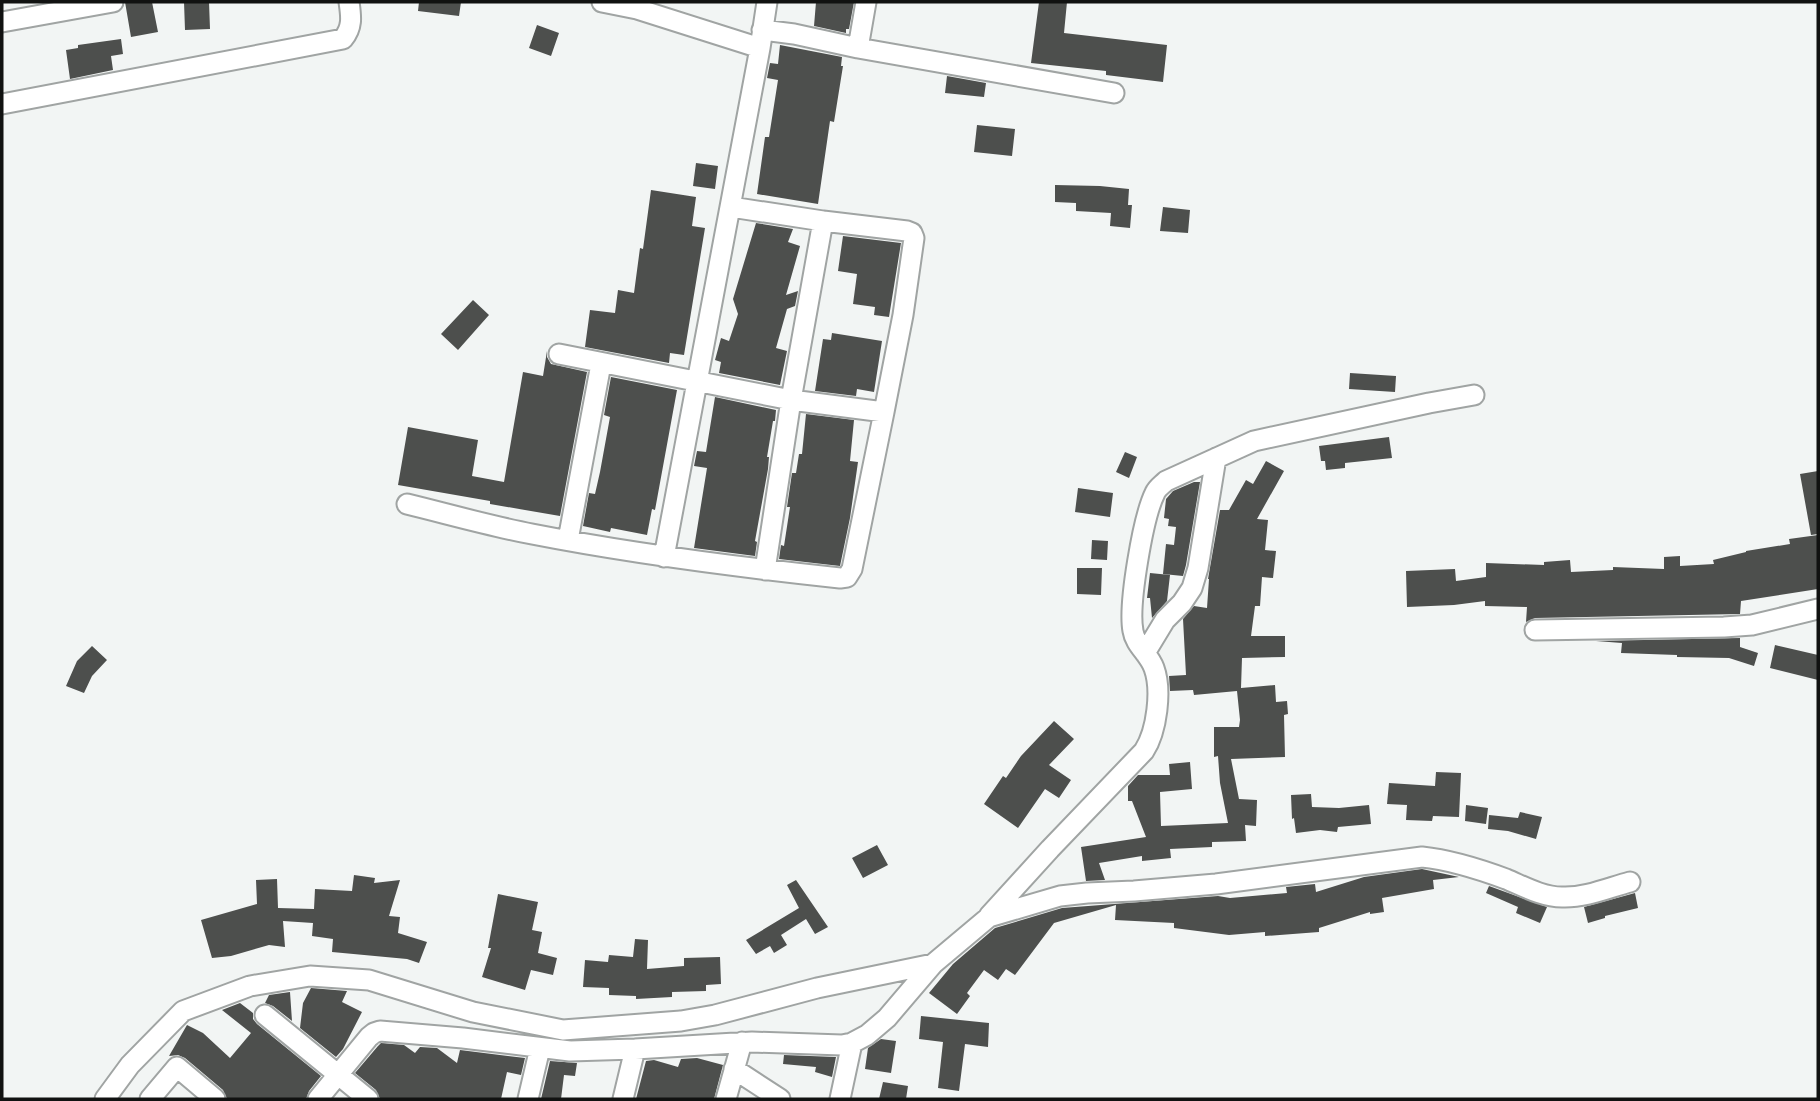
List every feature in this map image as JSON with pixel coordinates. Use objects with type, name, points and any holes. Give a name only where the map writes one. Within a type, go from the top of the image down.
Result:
[{"type":"street","points":[[2,22],[113,2]]},
{"type":"street","points":[[2,104],[343,39],[349,31],[351,19],[349,2]]},
{"type":"street","points":[[602,2],[637,9],[666,10],[761,39],[793,34],[1114,93]]},
{"type":"street","points":[[664,557],[767,2]]},
{"type":"street","points":[[858,48],[866,2]]},
{"type":"street","points":[[407,504],[531,534],[664,557],[847,577],[852,569],[884,412],[914,238],[912,233],[907,231],[731,206]]},
{"type":"street","points":[[765,570],[791,400],[823,221]]},
{"type":"street","points":[[559,354],[791,400],[884,412]]},
{"type":"street","points":[[568,540],[601,363]]},
{"type":"street","points":[[318,1099],[369,1037],[380,1031],[570,1051],[764,1041],[832,1046],[852,1043],[867,1035],[887,1018],[933,964],[989,917],[1149,744],[1153,733],[1158,689],[1154,666],[1133,634],[1132,605],[1141,544],[1157,489],[1166,481],[1254,441],[1474,395]]},
{"type":"street","points":[[1145,653],[1165,620],[1192,588],[1198,568],[1216,458]]},
{"type":"street","points":[[1535,630],[1724,627],[1752,625],[1818,610]]},
{"type":"street","points":[[989,917],[1060,896],[1087,892],[1216,884],[1422,857],[1454,862],[1536,892],[1562,897],[1584,895],[1630,883]]},
{"type":"street","points":[[105,1099],[130,1065],[183,1011],[250,986],[310,976],[369,979],[473,1012],[563,1030],[681,1021],[715,1015],[817,988],[933,964]]},
{"type":"street","points":[[265,1015],[368,1099]]},
{"type":"street","points":[[726,1099],[742,1042]]},
{"type":"street","points":[[839,1099],[852,1043]]},
{"type":"street","points":[[528,1099],[541,1048]]},
{"type":"street","points":[[623,1099],[635,1049]]},
{"type":"street","points":[[150,1099],[177,1068],[215,1099]]},
{"type":"street","points":[[734,1069],[780,1099]]},
{"type":"building","points":[[125,2],[152,2],[158,32],[131,37]]},
{"type":"building","points":[[184,2],[209,2],[210,29],[185,30]]},
{"type":"building","points":[[419,2],[461,2],[459,16],[418,11]]},
{"type":"building","points":[[816,2],[854,2],[846,33],[814,26]]},
{"type":"building","points":[[1039,2],[1067,2],[1064,33],[1167,45],[1163,82],[1106,75],[1106,71],[1031,63]]},
{"type":"building","points":[[537,25],[559,33],[551,56],[529,48]]},
{"type":"building","points":[[121,39],[123,54],[111,56],[113,70],[70,79],[66,50],[78,48],[78,45]]},
{"type":"building","points":[[780,45],[842,57],[834,122],[830,121],[818,204],[757,194],[765,137],[769,137],[778,80],[767,78],[770,63],[778,64]]},
{"type":"building","points":[[947,76],[986,83],[984,97],[945,93]]},
{"type":"building","points":[[977,125],[1015,129],[1012,156],[974,152]]},
{"type":"building","points":[[696,163],[718,166],[715,189],[693,186]]},
{"type":"building","points":[[1055,185],[1129,189],[1128,205],[1132,205],[1130,228],[1110,226],[1111,213],[1076,211],[1076,203],[1055,202]]},
{"type":"building","points":[[651,190],[696,197],[692,226],[705,228],[684,355],[670,353],[669,363],[585,347],[590,310],[615,313],[618,290],[634,293]]},
{"type":"building","points":[[1163,207],[1190,210],[1188,233],[1160,231]]},
{"type":"building","points":[[756,223],[793,229],[788,242],[800,246],[786,295],[798,291],[795,306],[787,309],[776,348],[787,351],[780,385],[719,373],[721,362],[715,360],[721,338],[729,341],[738,314],[733,299]]},
{"type":"building","points":[[843,236],[901,243],[889,317],[874,315],[875,307],[853,304],[857,274],[838,271]]},
{"type":"building","points":[[473,300],[489,315],[458,350],[441,334]]},
{"type":"building","points":[[832,333],[882,341],[874,392],[857,389],[856,396],[815,391],[823,339],[831,340]]},
{"type":"building","points":[[547,351],[551,364],[587,372],[560,516],[398,485],[408,427],[478,440],[472,476],[504,482],[523,372],[543,376]]},
{"type":"building","points":[[1350,373],[1396,376],[1395,392],[1349,389]]},
{"type":"building","points":[[611,377],[677,390],[655,510],[652,509],[647,535],[611,528],[610,532],[583,526],[589,493],[595,494],[600,472],[610,417],[604,415]]},
{"type":"building","points":[[715,397],[776,410],[767,457],[768,469],[755,541],[755,556],[694,548],[707,468],[694,466],[697,451],[706,452]]},
{"type":"building","points":[[806,414],[854,420],[850,461],[858,462],[840,566],[779,559],[781,545],[784,546],[790,507],[787,507],[792,473],[796,473],[799,454],[802,454]]},
{"type":"building","points":[[1389,437],[1392,458],[1345,463],[1345,468],[1326,470],[1325,461],[1321,461],[1319,446]]},
{"type":"building","points":[[1125,452],[1137,457],[1129,478],[1116,472]]},
{"type":"building","points":[[1266,461],[1284,471],[1257,519],[1268,520],[1265,550],[1276,551],[1273,578],[1262,577],[1260,606],[1255,606],[1251,636],[1285,636],[1285,657],[1242,658],[1241,688],[1275,685],[1276,702],[1287,701],[1288,714],[1284,715],[1285,757],[1231,759],[1239,799],[1257,800],[1256,826],[1245,825],[1246,841],[1212,842],[1212,847],[1170,849],[1171,858],[1142,861],[1142,856],[1099,863],[1105,880],[1086,881],[1081,847],[1146,837],[1132,801],[1128,801],[1128,786],[1138,775],[1170,775],[1169,764],[1190,762],[1192,789],[1160,792],[1161,826],[1228,823],[1218,756],[1214,757],[1214,727],[1239,727],[1237,691],[1194,695],[1193,690],[1170,691],[1169,676],[1186,675],[1183,619],[1194,606],[1207,608],[1208,579],[1220,510],[1229,510],[1246,480],[1253,484]]},
{"type":"building","points":[[1818,471],[1818,534],[1811,535],[1800,474]]},
{"type":"building","points":[[1200,482],[1183,576],[1163,574],[1166,544],[1174,545],[1176,527],[1168,526],[1169,519],[1164,518],[1166,499],[1173,491]]},
{"type":"building","points":[[1078,488],[1113,493],[1110,517],[1075,512]]},
{"type":"building","points":[[1818,535],[1818,589],[1741,601],[1740,614],[1535,618],[1526,622],[1527,607],[1485,606],[1485,601],[1407,607],[1406,571],[1455,569],[1456,581],[1486,577],[1486,563],[1544,565],[1544,562],[1570,560],[1571,572],[1613,570],[1613,567],[1664,569],[1664,557],[1680,556],[1680,566],[1714,564],[1713,560],[1790,544],[1789,539]]},
{"type":"building","points":[[1092,540],[1108,541],[1107,560],[1091,559]]},
{"type":"building","points":[[1077,568],[1102,568],[1101,595],[1077,594]]},
{"type":"building","points":[[1150,573],[1170,575],[1167,601],[1152,618],[1150,598],[1147,598]]},
{"type":"building","points":[[1740,638],[1740,647],[1758,653],[1754,666],[1729,658],[1621,653],[1622,643],[1596,641]]},
{"type":"building","points":[[1775,645],[1818,655],[1818,680],[1770,668]]},
{"type":"building","points":[[92,646],[107,660],[92,676],[84,693],[66,686],[77,661]]},
{"type":"building","points":[[1054,721],[1074,739],[1049,765],[1071,780],[1059,798],[1045,789],[1018,828],[984,804],[1003,776],[1006,778],[1021,756]]},
{"type":"building","points":[[1436,772],[1461,773],[1459,817],[1433,816],[1432,821],[1406,820],[1407,805],[1387,804],[1389,783],[1435,786]]},
{"type":"building","points":[[1311,794],[1312,807],[1369,805],[1371,824],[1338,827],[1337,832],[1320,830],[1296,833],[1294,818],[1292,819],[1291,795]]},
{"type":"building","points":[[1466,805],[1488,808],[1486,824],[1465,821]]},
{"type":"building","points":[[1520,812],[1542,817],[1536,839],[1508,831],[1488,829],[1489,815],[1518,818]]},
{"type":"building","points":[[877,845],[888,865],[863,878],[852,858]]},
{"type":"building","points":[[1422,869],[1459,877],[1433,880],[1434,889],[1382,898],[1384,912],[1370,912],[1319,928],[1319,932],[1265,936],[1265,932],[1229,935],[1174,928],[1174,923],[1115,920],[1116,905],[1054,923],[1015,975],[1006,969],[998,980],[984,970],[967,993],[970,996],[957,1014],[929,993],[953,964],[995,928],[1062,908],[1287,893],[1286,887],[1315,884],[1316,892],[1364,877]]},
{"type":"building","points":[[354,875],[375,878],[374,883],[400,880],[389,916],[400,917],[398,933],[427,942],[419,963],[407,959],[332,952],[333,939],[312,936],[313,923],[283,921],[285,947],[269,945],[231,956],[212,958],[201,920],[257,904],[256,880],[277,879],[278,908],[314,909],[315,889],[352,891]]},
{"type":"building","points":[[796,880],[828,927],[815,934],[806,919],[781,935],[787,945],[774,953],[770,946],[756,954],[746,940],[799,908],[787,885]]},
{"type":"building","points":[[1489,886],[1547,907],[1540,923],[1516,913],[1518,907],[1486,893]]},
{"type":"building","points":[[1635,893],[1638,908],[1588,923],[1584,907]]},
{"type":"building","points":[[498,894],[538,902],[532,930],[542,932],[538,953],[557,958],[553,975],[531,970],[525,990],[482,977],[491,948],[488,948]]},
{"type":"building","points":[[635,939],[648,940],[647,969],[684,966],[684,958],[720,957],[721,984],[706,985],[706,991],[672,992],[672,997],[636,999],[636,996],[609,995],[609,988],[583,987],[585,960],[608,962],[609,955],[633,957]]},
{"type":"building","points":[[311,988],[347,991],[342,1002],[362,1012],[336,1057],[300,1028],[303,1003]]},
{"type":"building","points":[[290,992],[292,1021],[265,1003],[269,995]]},
{"type":"building","points":[[240,1003],[253,1013],[257,1024],[321,1076],[306,1099],[227,1099],[223,1090],[185,1058],[178,1055],[169,1056],[187,1025],[203,1033],[230,1058],[251,1033],[222,1010]]},
{"type":"building","points":[[921,1016],[989,1023],[988,1047],[965,1044],[959,1091],[938,1088],[943,1042],[919,1039]]},
{"type":"building","points":[[881,1039],[896,1041],[891,1073],[865,1069],[868,1048]]},
{"type":"building","points":[[381,1043],[404,1045],[415,1053],[420,1047],[437,1048],[457,1063],[460,1050],[525,1058],[521,1075],[507,1072],[501,1099],[380,1099],[376,1090],[355,1073]]},
{"type":"building","points":[[784,1055],[836,1057],[832,1077],[815,1072],[816,1067],[783,1064]]},
{"type":"building","points":[[697,1058],[723,1065],[714,1099],[636,1099],[646,1061],[654,1060],[678,1067],[681,1059]]},
{"type":"building","points":[[550,1061],[577,1063],[575,1076],[564,1075],[561,1099],[541,1099]]},
{"type":"building","points":[[883,1082],[908,1086],[906,1099],[879,1099]]}]
